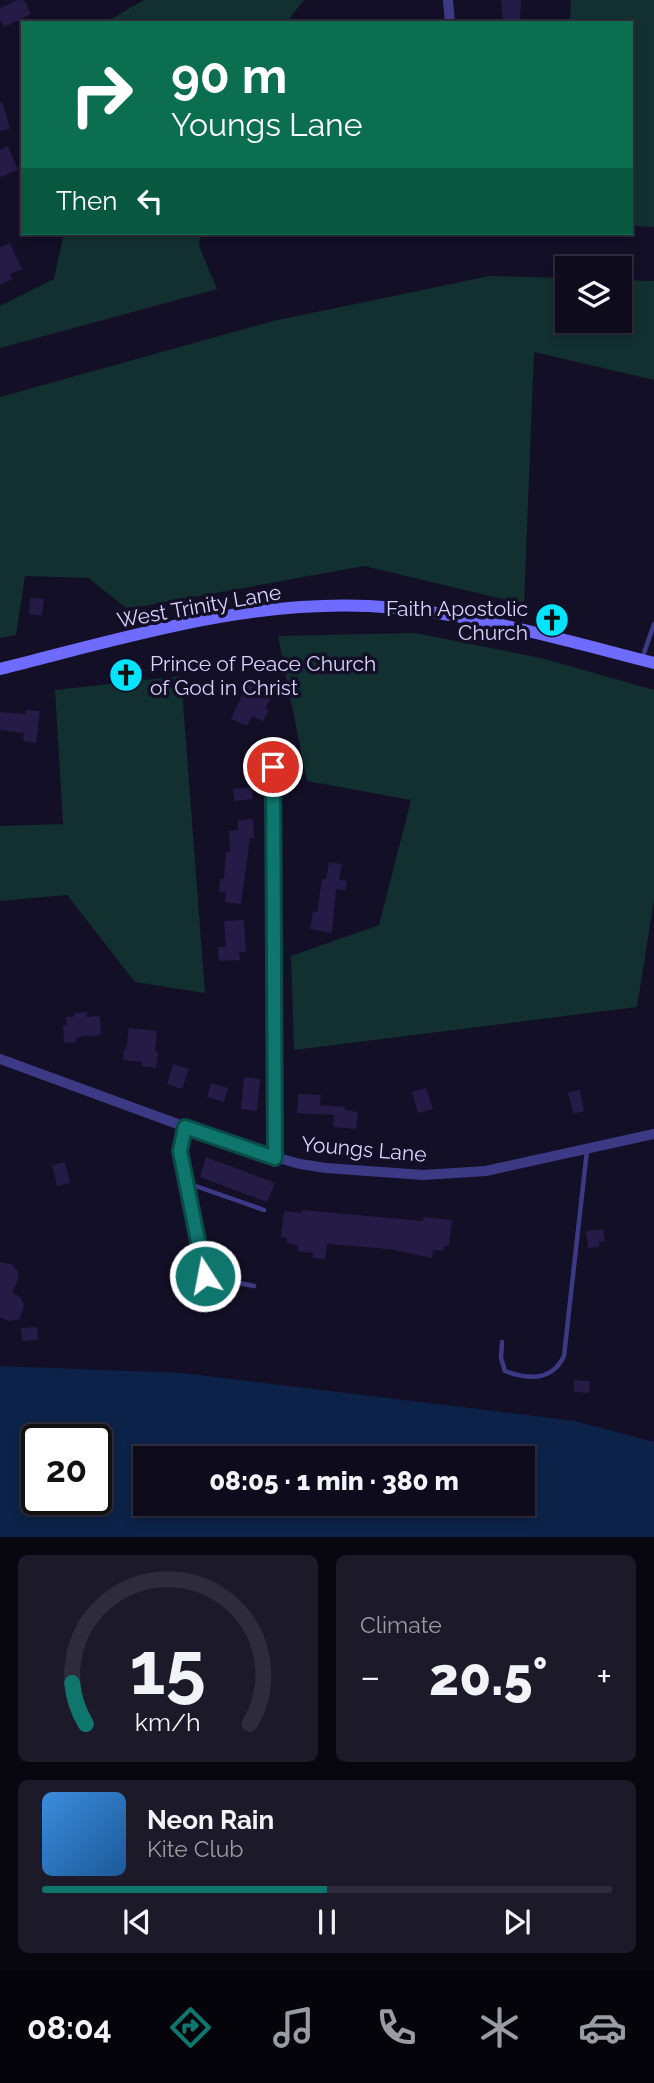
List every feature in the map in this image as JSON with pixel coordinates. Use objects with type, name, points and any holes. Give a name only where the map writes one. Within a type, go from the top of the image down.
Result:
[{"type":"main road","name":"West Trinity Lane","points":[[0,668],[239,613],[320,606],[368,606],[441,613],[518,628],[648,661]]},
{"type":"street","points":[[448,0],[450,21]]},
{"type":"street","points":[[273,767],[275,1158]]},
{"type":"street","name":"Youngs Lane","points":[[0,1059],[275,1158],[326,1168],[423,1175],[458,1174],[486,1171],[654,1134]]},
{"type":"lane","points":[[648,661],[654,624]]},
{"type":"lane","points":[[185,1127],[180,1151],[205,1276],[254,1286]]},
{"type":"lane","points":[[502,1342],[501,1358],[505,1371],[520,1377],[553,1373],[564,1356],[587,1149]]},
{"type":"lane","points":[[187,1182],[264,1210]]},
{"type":"green space","points":[[144,0],[304,0],[288,21],[107,21]]},
{"type":"green space","points":[[571,0],[654,0],[654,227],[633,226],[633,21],[570,21]]},
{"type":"green space","points":[[64,235],[201,235],[199,246],[217,289],[0,348],[0,306],[54,279]]},
{"type":"green space","points":[[490,276],[555,278],[555,333],[632,333],[632,280],[654,281],[654,380],[534,352],[524,604],[364,566],[128,609],[88,578],[25,576],[16,635],[0,638],[0,397],[273,321]]},
{"type":"green space","points":[[415,633],[541,658],[654,690],[654,900],[637,1007],[294,1050],[291,956],[379,925],[411,800],[307,781],[278,636]]},
{"type":"green space","points":[[181,676],[205,993],[135,982],[67,895],[0,901],[0,826],[63,824],[55,690]]},
{"type":"water","points":[[0,1366],[182,1373],[575,1421],[654,1442],[654,1537],[0,1537]]},
{"type":"building","points":[[24,0],[31,14],[4,27],[0,19],[0,8]]},
{"type":"building","points":[[501,0],[521,0],[520,21],[503,21]]},
{"type":"building","points":[[0,103],[3,103],[10,129],[0,131]]},
{"type":"building","points":[[8,146],[18,170],[0,177],[0,150]]},
{"type":"building","points":[[10,243],[22,269],[10,274],[12,279],[0,285],[0,247]]},
{"type":"building","points":[[30,598],[44,599],[42,616],[29,614]]},
{"type":"building","points":[[247,684],[272,696],[265,709],[269,710],[263,721],[252,716],[247,726],[231,719]]},
{"type":"building","points":[[26,710],[40,711],[36,743],[23,741],[24,733],[0,730],[0,712],[25,714]]},
{"type":"building","points":[[252,787],[253,799],[234,801],[233,789]]},
{"type":"building","points":[[253,819],[254,838],[250,838],[241,904],[225,902],[226,892],[219,892],[220,879],[224,879],[226,852],[230,852],[229,831],[238,830],[238,820]]},
{"type":"building","points":[[329,862],[342,864],[339,880],[347,881],[345,890],[336,889],[332,933],[310,929]]},
{"type":"building","points":[[244,920],[246,952],[239,952],[240,960],[219,961],[218,947],[226,947],[224,921]]},
{"type":"building","points":[[87,1012],[87,1017],[100,1016],[101,1035],[76,1037],[76,1042],[64,1043],[63,1025],[67,1025],[66,1017]]},
{"type":"building","points":[[129,1028],[157,1031],[156,1068],[141,1066],[142,1062],[123,1060]]},
{"type":"building","points":[[173,1064],[189,1069],[182,1089],[167,1084]]},
{"type":"building","points":[[244,1077],[260,1079],[257,1111],[241,1109]]},
{"type":"building","points":[[211,1083],[228,1088],[224,1102],[207,1097]]},
{"type":"building","points":[[426,1088],[433,1109],[418,1113],[412,1092]]},
{"type":"building","points":[[580,1090],[584,1111],[573,1114],[568,1092]]},
{"type":"building","points":[[298,1094],[321,1095],[320,1105],[345,1107],[345,1110],[358,1112],[356,1129],[333,1127],[334,1115],[297,1113]]},
{"type":"building","points":[[206,1157],[275,1183],[267,1202],[200,1177]]},
{"type":"building","points":[[65,1162],[70,1183],[57,1186],[52,1165]]},
{"type":"building","points":[[302,1210],[423,1221],[423,1217],[452,1220],[449,1246],[444,1246],[443,1251],[433,1250],[432,1258],[389,1249],[327,1244],[325,1259],[313,1258],[313,1253],[297,1251],[298,1245],[286,1243],[287,1238],[281,1237],[284,1211],[302,1213]]},
{"type":"building","points":[[603,1229],[605,1241],[599,1242],[599,1247],[588,1248],[586,1231]]},
{"type":"building","points":[[0,1262],[11,1264],[18,1271],[18,1280],[12,1292],[21,1298],[24,1307],[19,1320],[9,1321],[0,1317]]},
{"type":"building","points":[[37,1327],[38,1340],[22,1341],[21,1328]]},
{"type":"building","points":[[574,1380],[590,1381],[589,1393],[574,1392]]},
{"type":"place","name":"Faith Apostolic Church","points":[[552,620]]},
{"type":"place","name":"Prince of Peace Church of God in Christ","points":[[126,675]]},
{"type":"route","points":[[205,1276],[180,1151],[185,1127],[275,1158],[273,767]]}]
